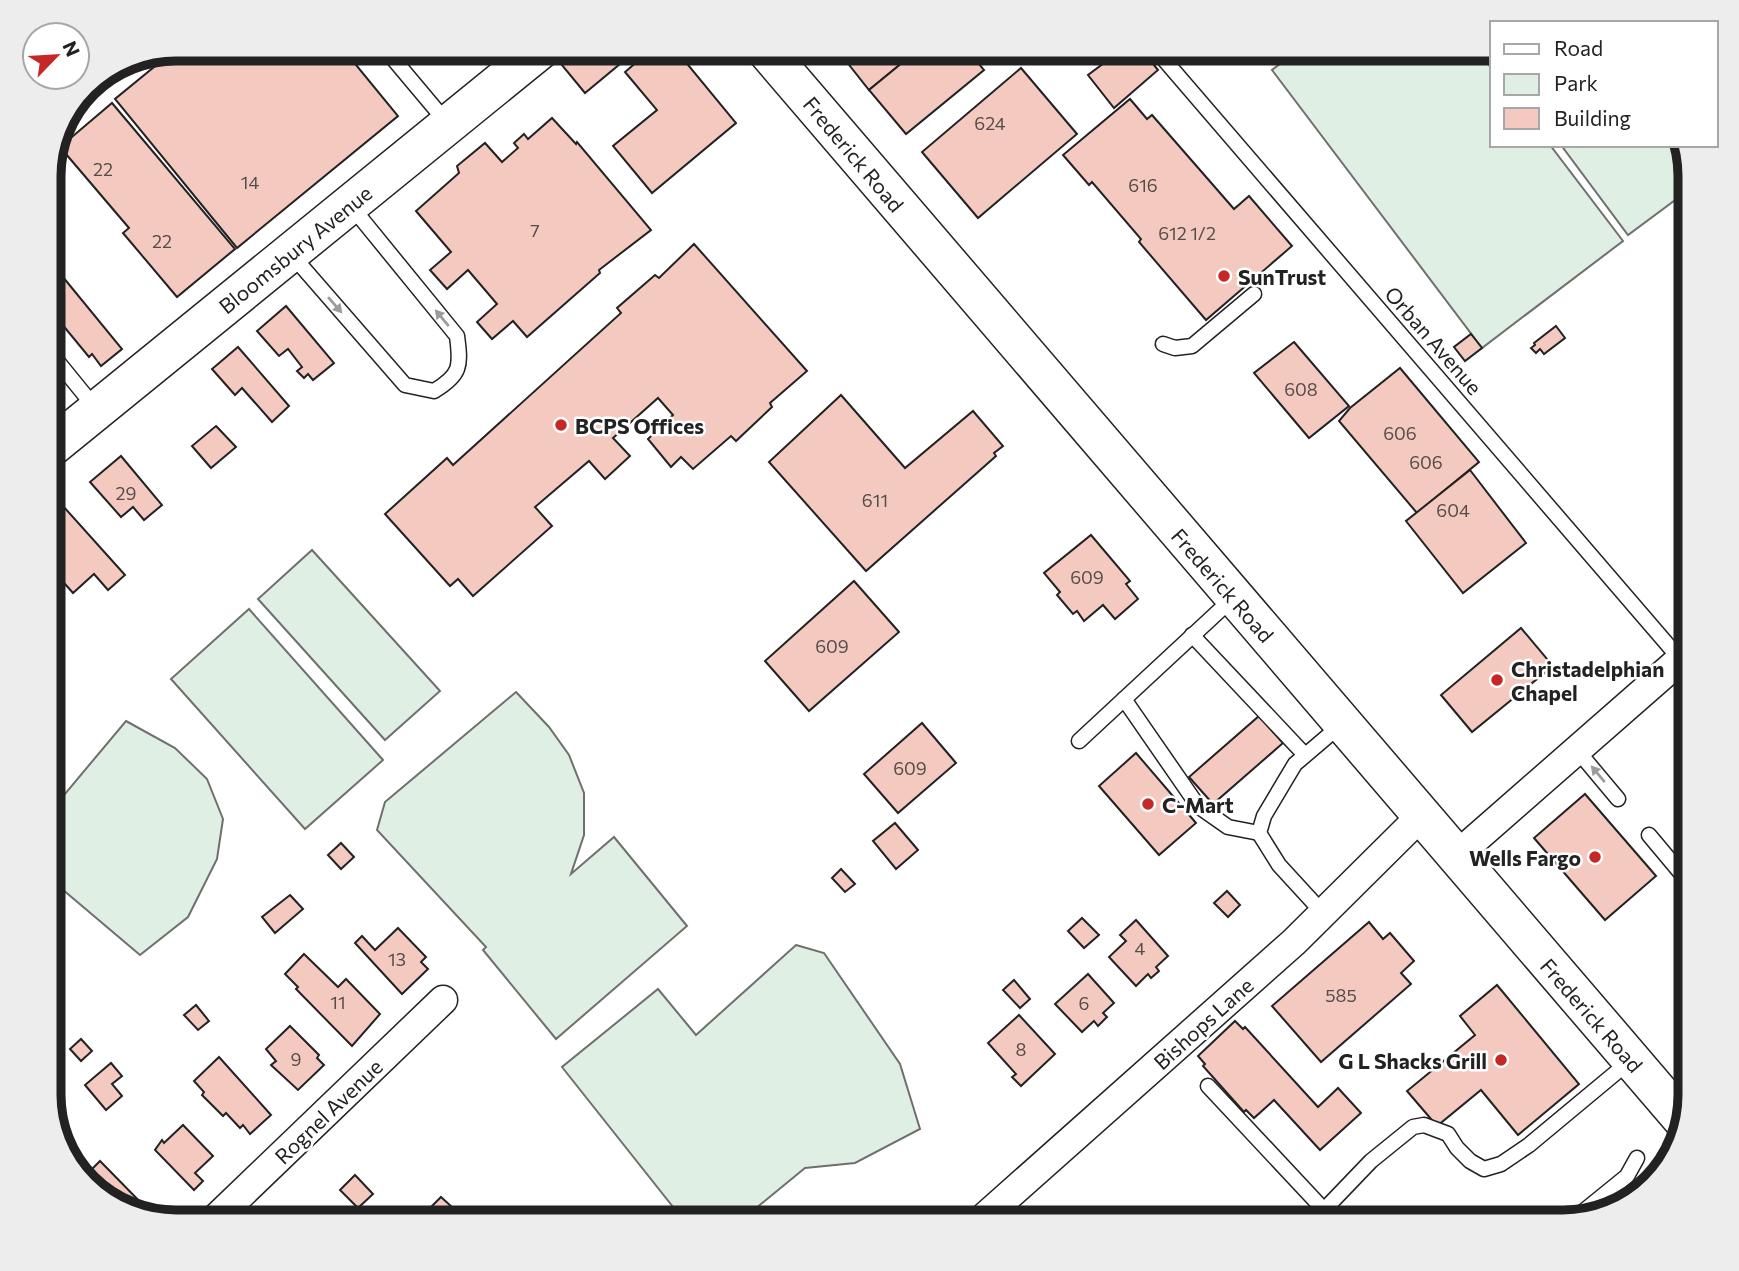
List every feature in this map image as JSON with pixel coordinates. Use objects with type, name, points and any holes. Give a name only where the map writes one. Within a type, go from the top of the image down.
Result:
[{"type":"main road","name":"Bloomsbury Avenue","points":[[61,439],[526,61]]},
{"type":"main road","name":"Frederick Road","points":[[775,61],[1676,1113]]},
{"type":"street","points":[[1456,856],[1678,661]]},
{"type":"street","name":"Bishops Lane","points":[[992,1210],[1294,942],[1421,816]]},
{"type":"street","name":"Rognel Avenue","points":[[224,1210],[443,1000]]},
{"type":"lane","points":[[395,61],[449,125]]},
{"type":"lane","name":"Orban Avenue","points":[[1165,61],[1678,647]]},
{"type":"lane","points":[[290,253],[405,385],[434,391],[451,381],[461,363],[457,336],[350,205]]},
{"type":"lane","points":[[1163,344],[1175,348],[1192,346],[1254,294]]},
{"type":"lane","points":[[61,366],[97,410]]},
{"type":"lane","points":[[1079,741],[1234,597]]},
{"type":"lane","points":[[1192,635],[1305,755]]},
{"type":"lane","points":[[1124,699],[1198,806],[1228,827],[1259,833],[1279,865],[1323,913]]},
{"type":"lane","points":[[1259,833],[1264,816],[1295,764],[1342,724]]},
{"type":"lane","points":[[1577,750],[1618,799]]},
{"type":"lane","points":[[1649,835],[1678,870]]},
{"type":"lane","points":[[1208,1086],[1324,1210],[1371,1161],[1413,1127],[1424,1125],[1448,1135],[1457,1149],[1484,1169],[1501,1164],[1529,1145],[1631,1060]]},
{"type":"lane","points":[[1589,1207],[1627,1176],[1637,1158]]},
{"type":"green space","points":[[1284,61],[1486,61],[1490,66],[1490,147],[1552,147],[1623,241],[1482,348],[1272,70]]},
{"type":"green space","points":[[1562,147],[1674,147],[1678,198],[1628,235]]},
{"type":"green space","points":[[312,550],[440,691],[385,740],[258,599]]},
{"type":"green space","points":[[249,609],[383,760],[305,829],[171,679]]},
{"type":"green space","points":[[516,692],[549,727],[569,755],[584,793],[584,835],[571,874],[614,837],[687,926],[556,1039],[483,950],[486,947],[377,830],[385,802]]},
{"type":"green space","points":[[126,721],[175,748],[207,779],[223,819],[217,859],[188,917],[140,955],[61,888],[61,799]]},
{"type":"green space","points":[[796,945],[824,953],[900,1064],[920,1129],[855,1163],[805,1168],[754,1210],[675,1210],[562,1067],[658,989],[696,1035]]},
{"type":"building","points":[[353,61],[398,116],[237,248],[115,99],[160,62]]},
{"type":"building","points":[[565,61],[624,61],[585,93],[561,64]]},
{"type":"building","points":[[638,61],[685,61],[736,123],[652,193],[613,146],[657,110],[625,72]]},
{"type":"building","points":[[846,61],[904,61],[869,90]]},
{"type":"building","points":[[904,61],[977,61],[984,70],[906,134],[869,90]]},
{"type":"building","points":[[1107,61],[1151,61],[1158,70],[1114,108],[1088,75]]},
{"type":"building","points":[[1021,68],[1077,134],[978,218],[922,152]]},
{"type":"building","points":[[1130,99],[1147,119],[1152,115],[1234,209],[1249,196],[1292,246],[1206,320],[1092,182],[1089,185],[1063,155]]},
{"type":"building","points":[[112,103],[235,249],[177,297],[123,233],[129,228],[64,152],[67,141]]},
{"type":"building","points":[[552,118],[576,144],[577,142],[651,230],[599,270],[600,273],[527,337],[513,321],[492,339],[477,322],[497,304],[468,270],[447,289],[430,270],[451,252],[416,211],[459,173],[457,166],[485,143],[502,162],[518,148],[514,143],[524,134],[528,139]]},
{"type":"building","name":"BCPS Offices","points":[[694,244],[807,371],[770,403],[772,407],[736,441],[731,436],[693,469],[681,457],[671,467],[648,439],[673,415],[658,398],[613,438],[630,456],[605,479],[589,461],[535,507],[552,526],[473,596],[458,579],[450,586],[385,514],[447,458],[453,465],[621,313],[617,308],[655,275],[659,278]]},
{"type":"building","points":[[61,275],[122,349],[101,366],[92,354],[89,357],[61,323]]},
{"type":"building","points":[[286,306],[334,363],[313,380],[308,374],[304,378],[297,371],[302,367],[288,349],[279,356],[257,331]]},
{"type":"building","points":[[1556,326],[1565,338],[1544,354],[1540,349],[1536,353],[1531,348],[1534,343]]},
{"type":"building","points":[[1471,334],[1482,348],[1465,361],[1454,347]]},
{"type":"building","points":[[1294,342],[1349,406],[1309,438],[1254,373]]},
{"type":"building","points":[[238,347],[289,406],[272,422],[242,388],[235,395],[212,369]]},
{"type":"building","points":[[1400,368],[1479,462],[1417,513],[1339,421],[1350,408]]},
{"type":"building","points":[[841,395],[905,468],[973,411],[1003,446],[994,453],[996,456],[866,571],[769,462]]},
{"type":"building","points":[[216,426],[236,447],[211,468],[192,446]]},
{"type":"building","points":[[121,456],[162,505],[144,520],[133,507],[121,517],[90,482]]},
{"type":"building","points":[[1470,470],[1526,543],[1463,593],[1406,521]]},
{"type":"building","points":[[61,504],[125,575],[108,590],[94,574],[73,593],[61,580]]},
{"type":"building","points":[[1091,535],[1130,581],[1126,584],[1138,599],[1115,619],[1103,605],[1084,621],[1077,611],[1073,614],[1044,573]]},
{"type":"building","points":[[854,581],[899,632],[809,711],[765,661]]},
{"type":"building","name":"Christadelphian Chapel","points":[[1521,628],[1553,666],[1472,732],[1441,695]]},
{"type":"building","points":[[1259,716],[1283,743],[1213,804],[1189,777]]},
{"type":"building","points":[[922,723],[956,763],[898,813],[864,774]]},
{"type":"building","name":"C-Mart","points":[[1136,753],[1196,823],[1159,855],[1099,786]]},
{"type":"building","name":"Wells Fargo","points":[[1585,794],[1656,876],[1605,920],[1534,838]]},
{"type":"building","points":[[895,823],[918,850],[896,869],[873,841]]},
{"type":"building","points":[[341,843],[354,857],[341,869],[328,855]]},
{"type":"building","points":[[841,869],[855,884],[845,892],[832,878]]},
{"type":"building","points":[[1227,891],[1240,905],[1228,917],[1214,903]]},
{"type":"building","points":[[290,895],[303,909],[275,933],[262,917]]},
{"type":"building","points":[[1082,918],[1099,935],[1084,948],[1068,931]]},
{"type":"building","points":[[1136,920],[1168,956],[1156,967],[1159,971],[1151,978],[1148,974],[1136,986],[1109,957],[1126,941],[1120,935]]},
{"type":"building","points":[[1369,922],[1383,939],[1390,933],[1414,961],[1401,973],[1411,984],[1321,1062],[1272,1006]]},
{"type":"building","points":[[398,928],[426,957],[421,962],[428,969],[402,994],[355,943],[362,936],[375,950]]},
{"type":"building","points":[[304,954],[338,987],[346,979],[380,1014],[352,1046],[296,989],[298,987],[285,974]]},
{"type":"building","points":[[1088,974],[1114,1003],[1103,1013],[1107,1017],[1098,1026],[1094,1021],[1082,1032],[1055,1004]]},
{"type":"building","points":[[1014,980],[1030,999],[1020,1008],[1003,990]]},
{"type":"building","name":"G L Shacks Grill","points":[[1497,985],[1579,1084],[1518,1135],[1481,1090],[1437,1126],[1407,1091],[1475,1035],[1460,1016]]},
{"type":"building","points":[[196,1005],[209,1021],[198,1030],[184,1015]]},
{"type":"building","points":[[1019,1015],[1055,1054],[1021,1086],[1012,1077],[1016,1074],[988,1043]]},
{"type":"building","points":[[1235,1021],[1243,1029],[1245,1027],[1318,1107],[1338,1088],[1361,1113],[1320,1150],[1274,1100],[1254,1118],[1246,1110],[1244,1112],[1203,1066],[1205,1064],[1198,1056]]},
{"type":"building","points":[[290,1026],[319,1055],[317,1058],[324,1065],[298,1090],[271,1065],[276,1061],[266,1049]]},
{"type":"building","points":[[81,1039],[92,1051],[81,1061],[70,1049]]},
{"type":"building","points":[[219,1057],[271,1115],[250,1134],[243,1125],[240,1128],[226,1113],[223,1116],[202,1095],[204,1092],[194,1081]]},
{"type":"building","points":[[111,1063],[122,1076],[112,1084],[122,1096],[106,1110],[85,1085]]},
{"type":"building","points":[[183,1125],[213,1156],[195,1173],[203,1181],[194,1190],[155,1150],[162,1140],[164,1143]]},
{"type":"building","points":[[100,1161],[143,1205],[106,1186],[90,1171]]},
{"type":"building","points":[[355,1175],[373,1194],[358,1208],[340,1190]]},
{"type":"building","points":[[441,1197],[452,1207],[449,1210],[434,1210],[431,1207]]},
{"type":"place","name":"SunTrust","points":[[1224,276]]},
{"type":"place","name":"BCPS Offices","points":[[561,425]]},
{"type":"place","name":"Christadelphian Chapel","points":[[1497,680]]},
{"type":"place","name":"C-Mart","points":[[1148,804]]},
{"type":"place","name":"Wells Fargo","points":[[1595,857]]},
{"type":"place","name":"G L Shacks Grill","points":[[1501,1060]]}]
